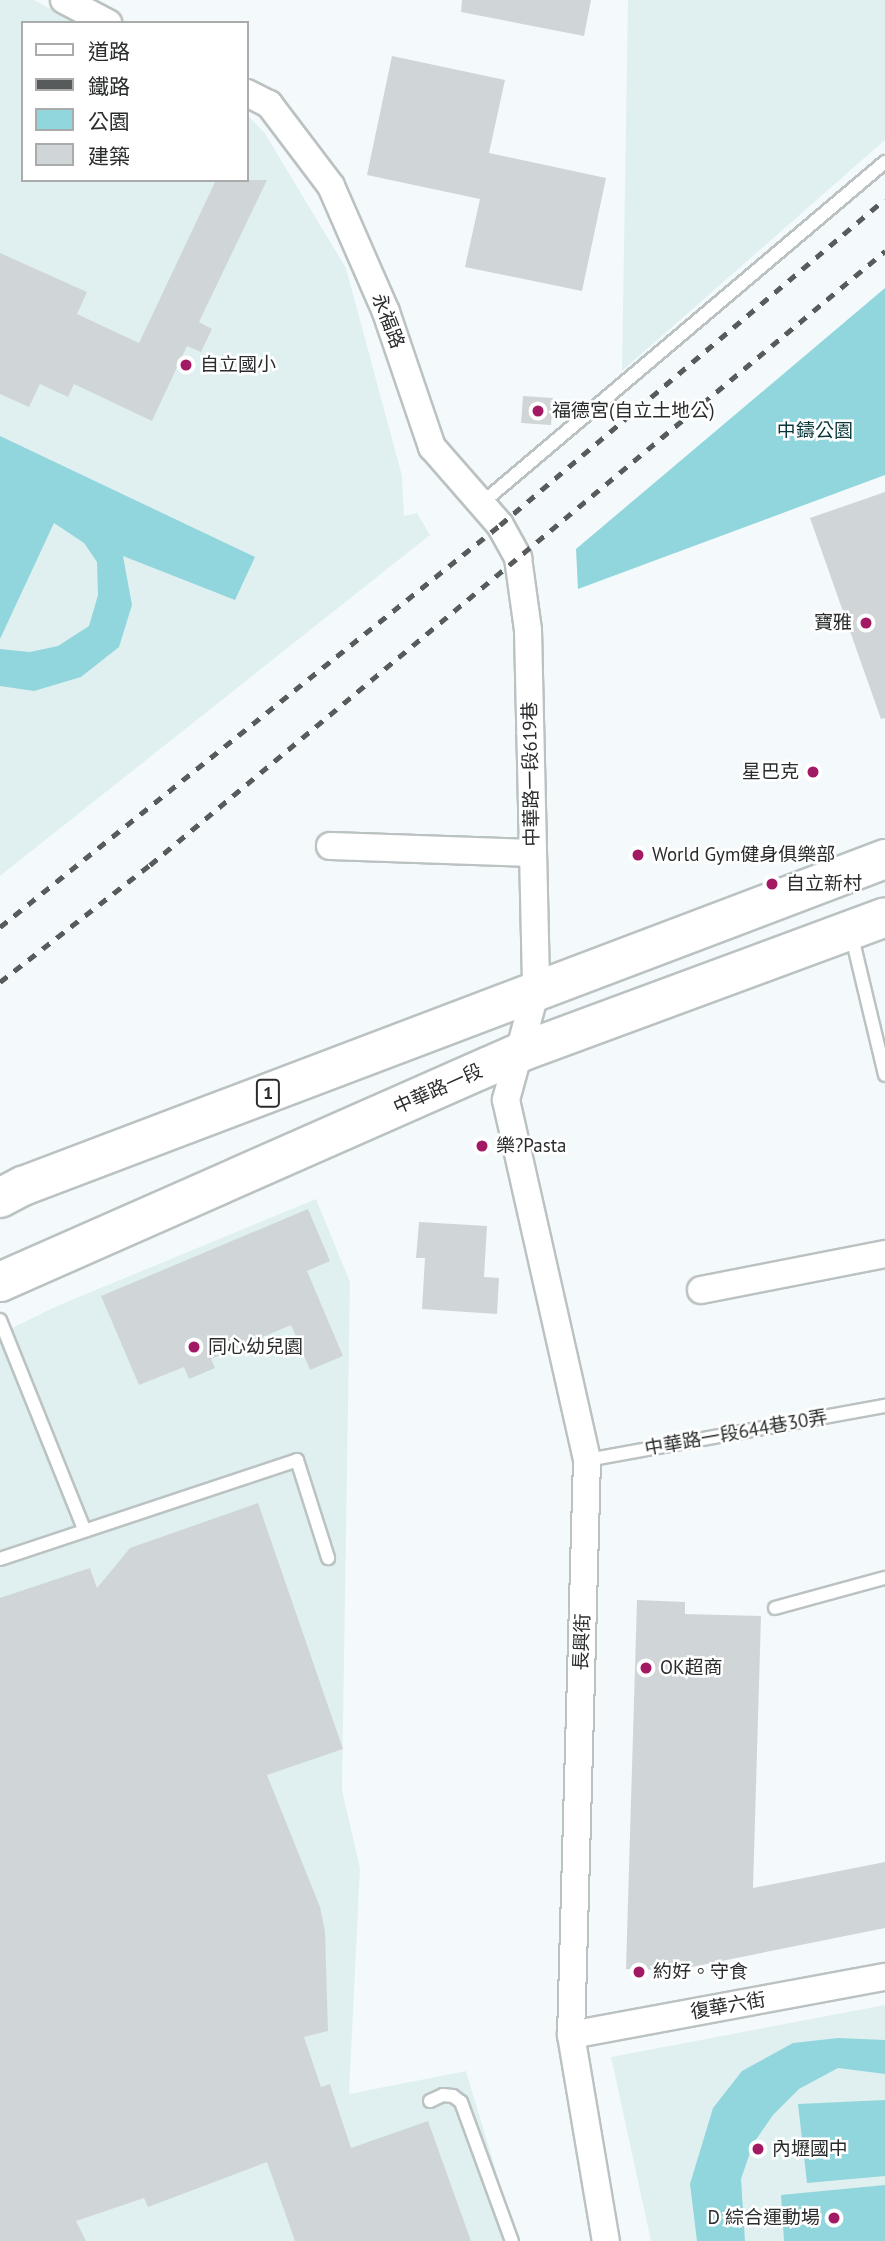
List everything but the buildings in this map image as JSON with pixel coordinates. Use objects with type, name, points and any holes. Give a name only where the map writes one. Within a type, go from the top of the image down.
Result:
[{"type":"main road","name":"1","points":[[0,1198],[536,990],[885,859]]},
{"type":"main road","name":"中華路一段","points":[[0,1282],[522,1052],[868,924]]},
{"type":"street","points":[[64,0],[104,21]]},
{"type":"street","name":"永福路","points":[[248,94],[269,104],[331,186],[386,312],[432,447],[500,525],[518,558]]},
{"type":"street","name":"中華路一段619巷","points":[[518,558],[528,629],[536,990],[522,1052]]},
{"type":"street","points":[[330,846],[533,853]]},
{"type":"street","name":"長興街","points":[[522,1052],[506,1100],[587,1460],[571,2035],[606,2241]]},
{"type":"street","points":[[701,1290],[885,1254]]},
{"type":"street","name":"復華六街","points":[[571,2035],[885,1977]]},
{"type":"lane","points":[[482,503],[885,162]]},
{"type":"lane","points":[[868,924],[885,1075]]},
{"type":"lane","points":[[0,1320],[84,1529]]},
{"type":"lane","name":"中華路一段644巷30弄","points":[[587,1460],[885,1406]]},
{"type":"lane","points":[[0,1559],[297,1460],[328,1558]]},
{"type":"lane","points":[[775,1608],[885,1578]]},
{"type":"lane","points":[[429,2101],[443,2095],[453,2096],[461,2102],[512,2241]]},
{"type":"shaded area","name":"自立國小","points":[[0,0],[34,0],[73,21],[21,21],[21,182],[248,182],[248,116],[264,132],[346,268],[402,476],[404,516],[417,513],[430,535],[0,876]]},
{"type":"shaded area","points":[[628,0],[885,0],[885,140],[622,371]]},
{"type":"shaded area","points":[[316,1199],[350,1282],[342,1790],[360,1868],[349,2094],[466,2071],[517,2241],[0,2241],[0,1334],[57,1306]]},
{"type":"shaded area","name":"內壢國中","points":[[885,2005],[885,2241],[651,2241],[611,2057]]},
{"type":"green space","name":"中鑄公園","points":[[885,288],[885,475],[578,589],[576,549]]},
{"type":"green space","points":[[0,436],[255,557],[235,600],[123,556],[132,605],[119,647],[81,677],[34,691],[0,686],[0,649],[30,652],[58,646],[89,626],[98,595],[97,562],[84,543],[54,523],[0,639]]},
{"type":"green space","points":[[838,2038],[885,2040],[885,2074],[838,2068],[799,2089],[773,2115],[753,2144],[741,2179],[745,2241],[697,2241],[690,2184],[713,2108],[742,2071],[793,2043]]},
{"type":"green space","points":[[885,2100],[885,2176],[807,2183],[798,2104]]},
{"type":"green space","name":"D 綜合運動場","points":[[885,2185],[885,2241],[784,2241],[781,2195]]},
{"type":"railway","points":[[0,927],[500,525],[885,199]]},
{"type":"railway","points":[[0,982],[150,865],[885,251]]},
{"type":"place","name":"自立國小","points":[[186,365]]},
{"type":"place","name":"福德宮(自立土地公)","points":[[538,411]]},
{"type":"place","name":"寶雅","points":[[866,623]]},
{"type":"place","name":"星巴克","points":[[813,772]]},
{"type":"place","name":"World Gym健身俱樂部","points":[[638,855]]},
{"type":"place","name":"自立新村","points":[[772,884]]},
{"type":"place","name":"樂?Pasta","points":[[482,1146]]},
{"type":"place","name":"同心幼兒園","points":[[194,1347]]},
{"type":"place","name":"OK超商","points":[[646,1668]]},
{"type":"place","name":"約好。守食","points":[[639,1972]]},
{"type":"place","name":"內壢國中","points":[[758,2149]]},
{"type":"place","name":"D 綜合運動場","points":[[834,2218]]}]
